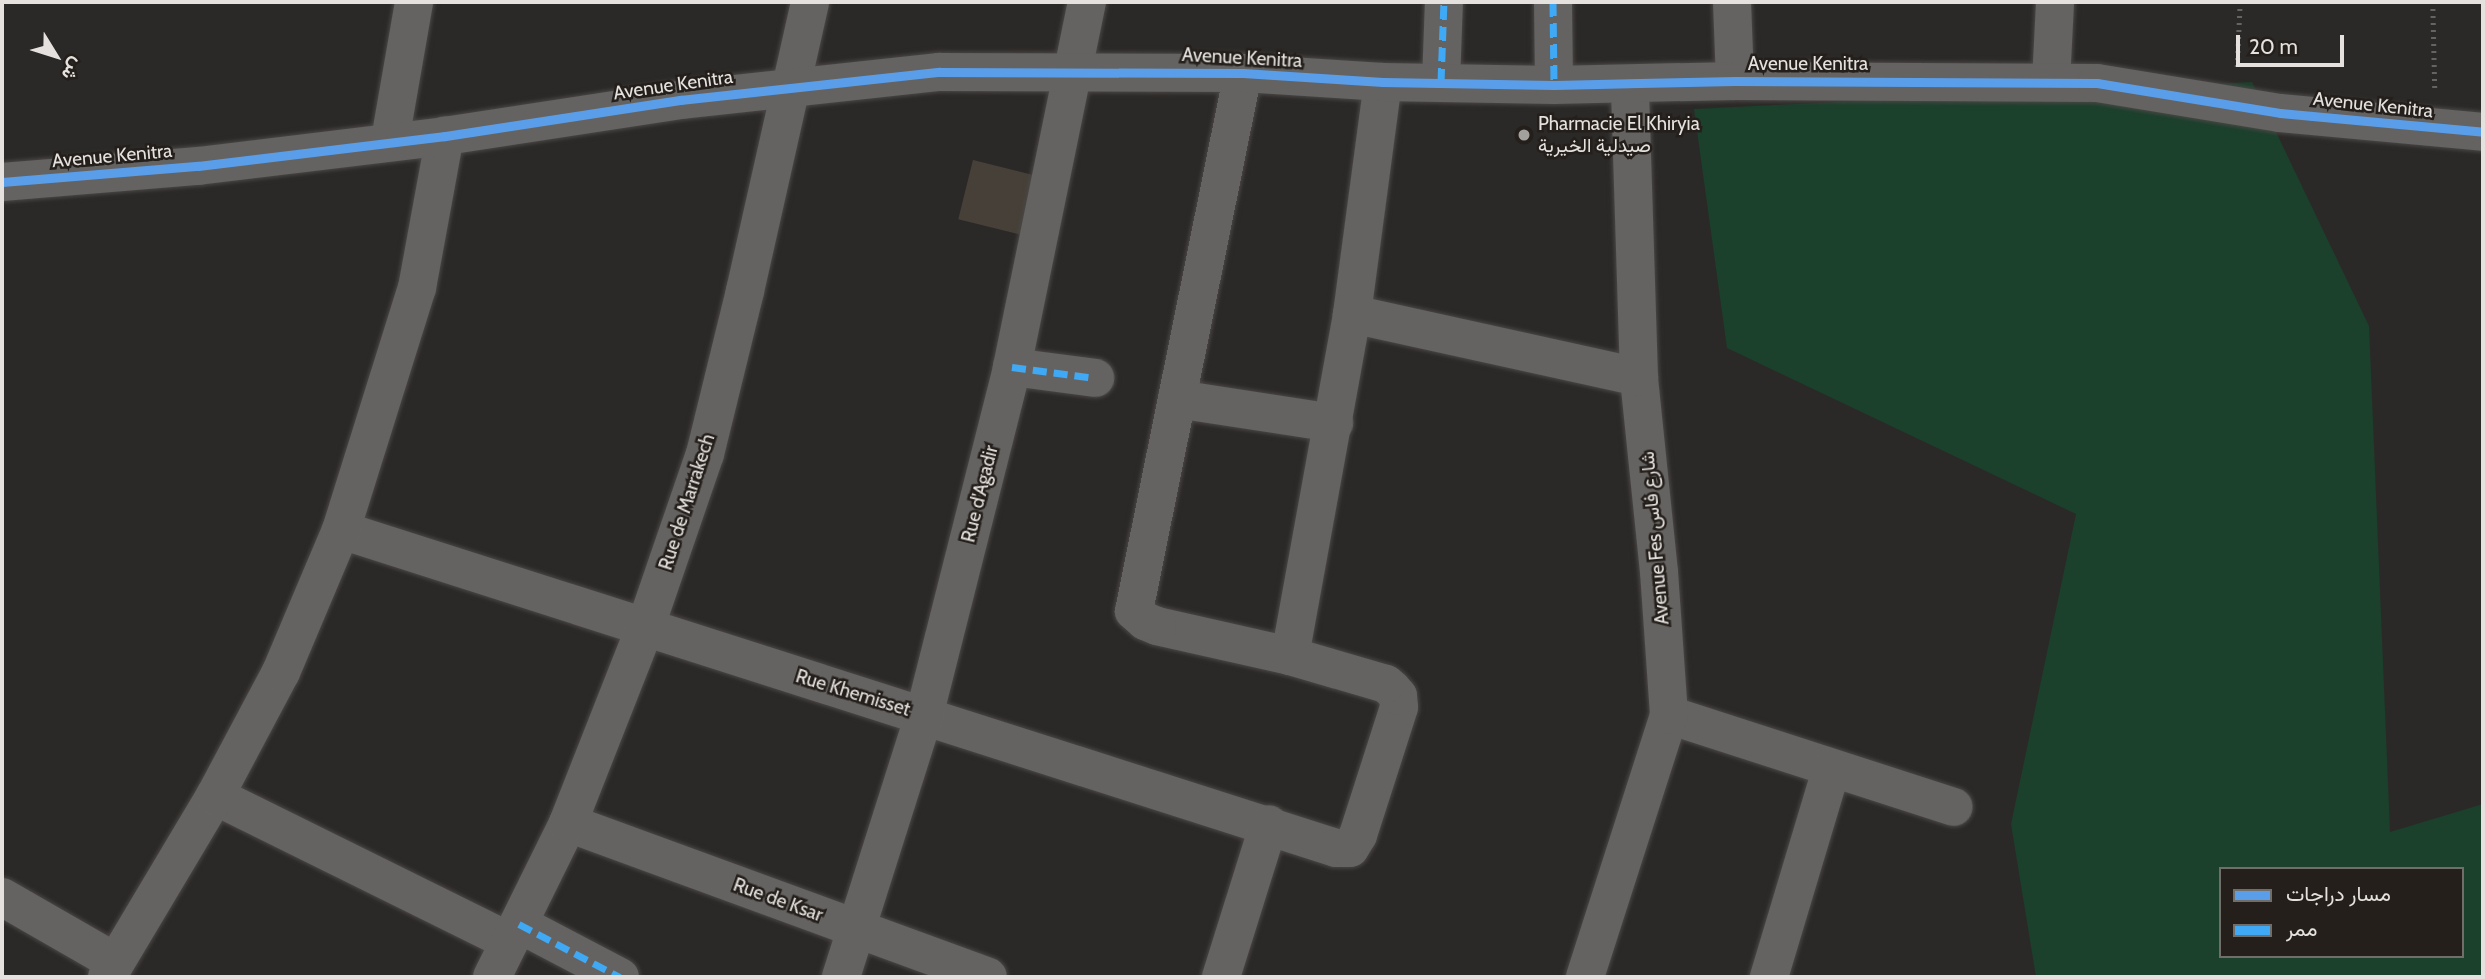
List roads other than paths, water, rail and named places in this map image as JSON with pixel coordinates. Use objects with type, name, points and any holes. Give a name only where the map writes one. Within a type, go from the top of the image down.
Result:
[{"type":"street","points":[[390,140],[414,2]]},
{"type":"street","name":"Rue de Marrakech","points":[[492,977],[568,823],[645,628],[705,454],[810,2]]},
{"type":"street","name":"Rue d'Agadir","points":[[841,977],[859,929],[924,716],[1012,368],[1087,2]]},
{"type":"street","points":[[1441,82],[1444,2]]},
{"type":"street","points":[[1553,2],[1554,85]]},
{"type":"street","points":[[1732,2],[1735,81]]},
{"type":"street","points":[[2051,82],[2055,2]]},
{"type":"street","name":"Avenue Kenitra","points":[[2,182],[60,180],[198,166],[390,140],[445,136],[791,87],[939,72],[1244,74],[1383,82],[1630,86],[1735,81],[2097,83],[2236,106],[2483,132]]},
{"type":"street","points":[[1244,74],[1134,611],[1144,621],[1157,626],[1290,656],[1352,314],[1383,82]]},
{"type":"street","name":"Avenue Fes شارع فاس","points":[[1585,977],[1669,715],[1659,572],[1639,377],[1630,86]]},
{"type":"street","points":[[2,897],[111,970],[215,796],[281,672],[341,530],[417,288],[445,136]]},
{"type":"street","points":[[1352,314],[1639,377]]},
{"type":"street","points":[[1012,368],[1095,378]]},
{"type":"street","points":[[1177,399],[1334,423]]},
{"type":"street","name":"Rue Khemisset","points":[[341,530],[1342,849],[1352,847],[1399,707],[1398,696],[1385,684],[1290,656]]},
{"type":"street","points":[[1669,715],[1831,770],[1953,807]]},
{"type":"street","points":[[1769,977],[1831,770]]},
{"type":"street","points":[[215,796],[514,932],[620,977]]},
{"type":"street","name":"Rue de Ksar","points":[[568,823],[988,977]]},
{"type":"street","points":[[1221,977],[1269,824]]},
{"type":"place","name":"Pharmacie El Khiryia صيدلية الخيرية","points":[[1524,135]]}]
